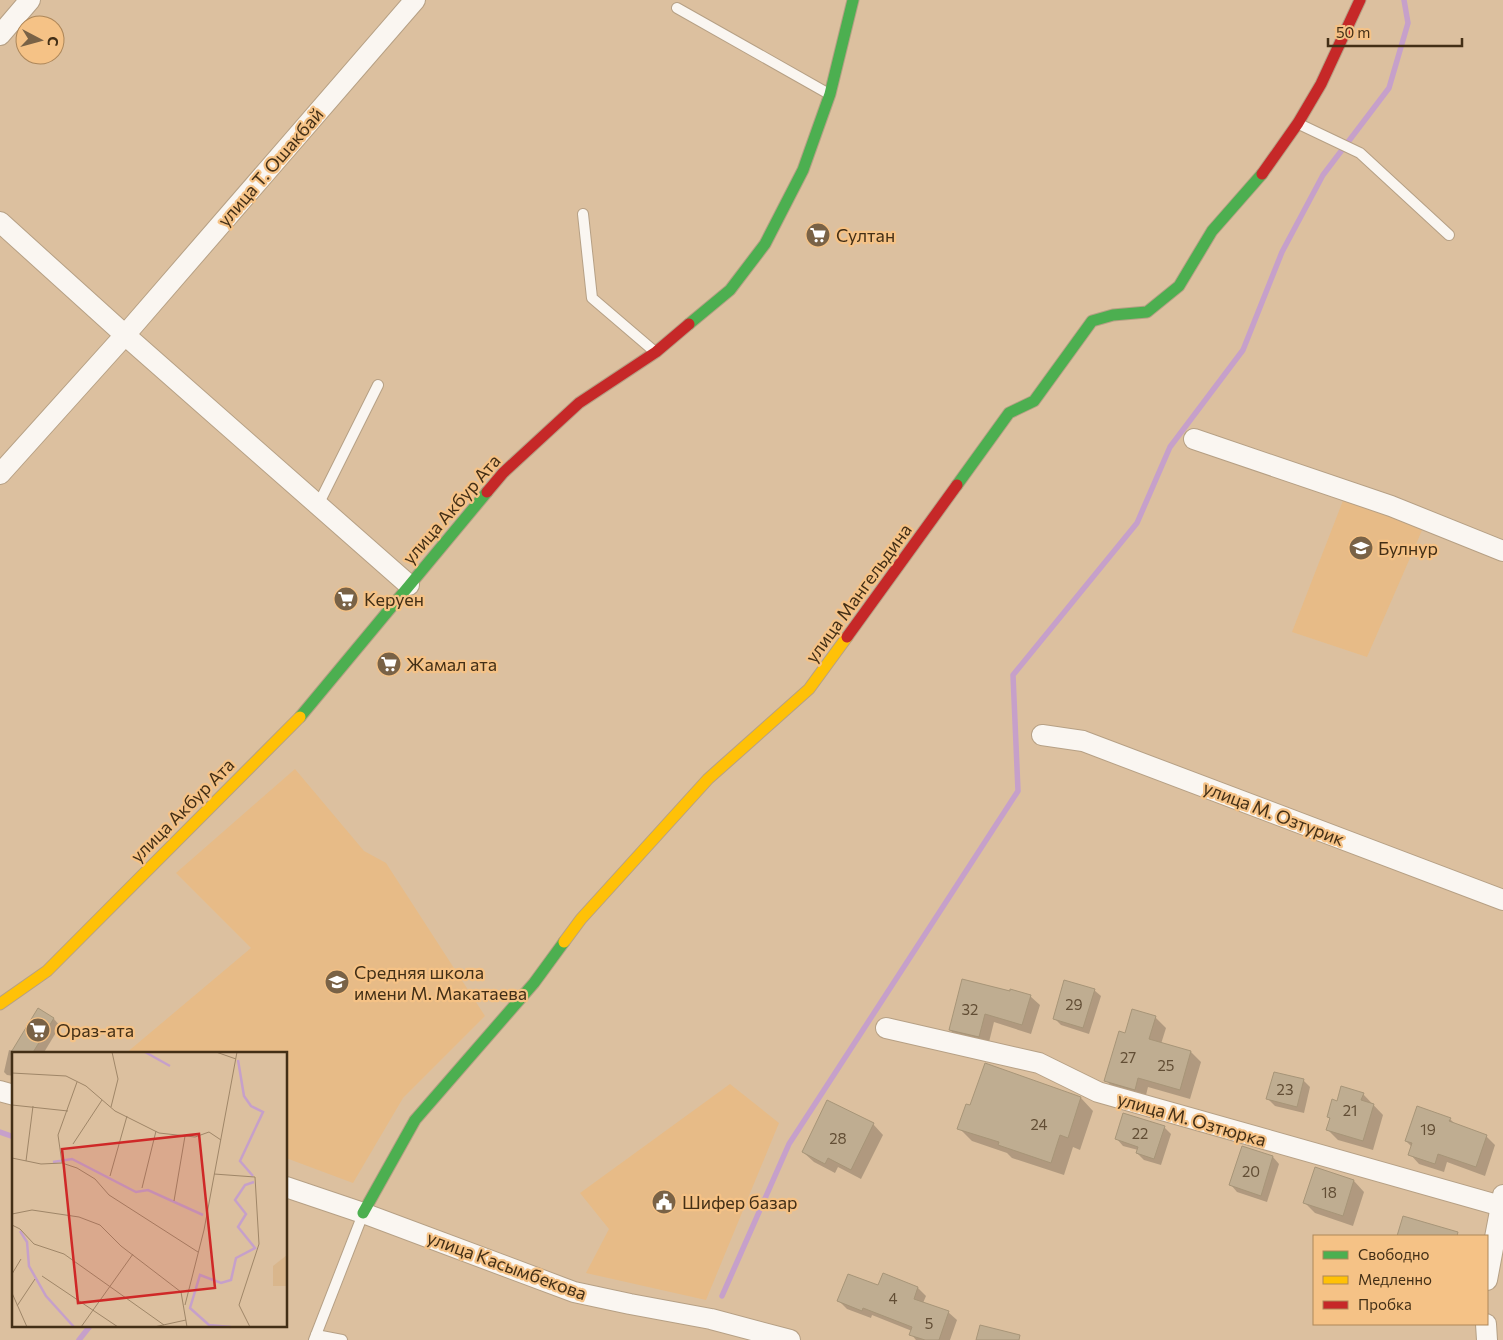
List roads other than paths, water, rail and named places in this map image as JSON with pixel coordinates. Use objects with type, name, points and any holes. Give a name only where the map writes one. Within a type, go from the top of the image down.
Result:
[{"type":"street","points":[[0,36],[30,0]]},
{"type":"street","name":"улица Т. Ошакбай","points":[[0,474],[125,335],[415,0]]},
{"type":"street","name":"улица Акбур Ата","points":[[0,1004],[47,971],[304,713],[503,473],[579,403],[656,352],[730,290],[765,244],[803,170],[830,94],[853,0]]},
{"type":"street","name":"улица Мангельдина","points":[[364,1213],[415,1120],[534,983],[581,919],[694,794],[809,689],[1009,413],[1034,401],[1092,321],[1114,315],[1147,312],[1179,286],[1212,231],[1266,170],[1298,123],[1321,84],[1360,0]]},
{"type":"street","points":[[0,222],[125,335],[409,585]]},
{"type":"street","points":[[1194,439],[1392,506],[1503,551]]},
{"type":"street","name":"улица М. Озтурик","points":[[1042,735],[1083,741],[1503,900]]},
{"type":"street","name":"улица М. Озтюрка","points":[[886,1028],[1039,1063],[1098,1092],[1502,1201],[1488,1275]]},
{"type":"street","points":[[0,1090],[12,1094]]},
{"type":"street","name":"улица Касымбекова","points":[[288,1188],[364,1213],[574,1292],[712,1319],[750,1335],[790,1340]]},
{"type":"street","points":[[1486,1325],[1487,1340]]},
{"type":"lane","points":[[677,8],[830,94]]},
{"type":"lane","points":[[1298,123],[1360,153],[1449,235]]},
{"type":"lane","points":[[583,214],[592,298],[656,352]]},
{"type":"lane","points":[[318,505],[378,385]]},
{"type":"lane","points":[[342,1340],[315,1337],[364,1213]]},
{"type":"waterway","points":[[722,1296],[789,1144],[1018,791],[1013,675],[1137,523],[1170,447],[1243,350],[1282,252],[1323,175],[1389,88],[1408,23],[1404,0]]},
{"type":"waterway","points":[[0,1132],[12,1136]]},
{"type":"waterway","points":[[79,1340],[88,1328]]},
{"type":"place","name":"Султан","points":[[818,235]]},
{"type":"place","name":"Булнур","points":[[1361,548]]},
{"type":"place","name":"Керуен","points":[[346,599]]},
{"type":"place","name":"Жамал ата","points":[[389,664]]},
{"type":"place","name":"Средняя школа имени М. Макатаева","points":[[337,982]]},
{"type":"place","name":"Ораз-ата","points":[[38,1030]]},
{"type":"place","name":"Шифер базар","points":[[664,1202]]}]
